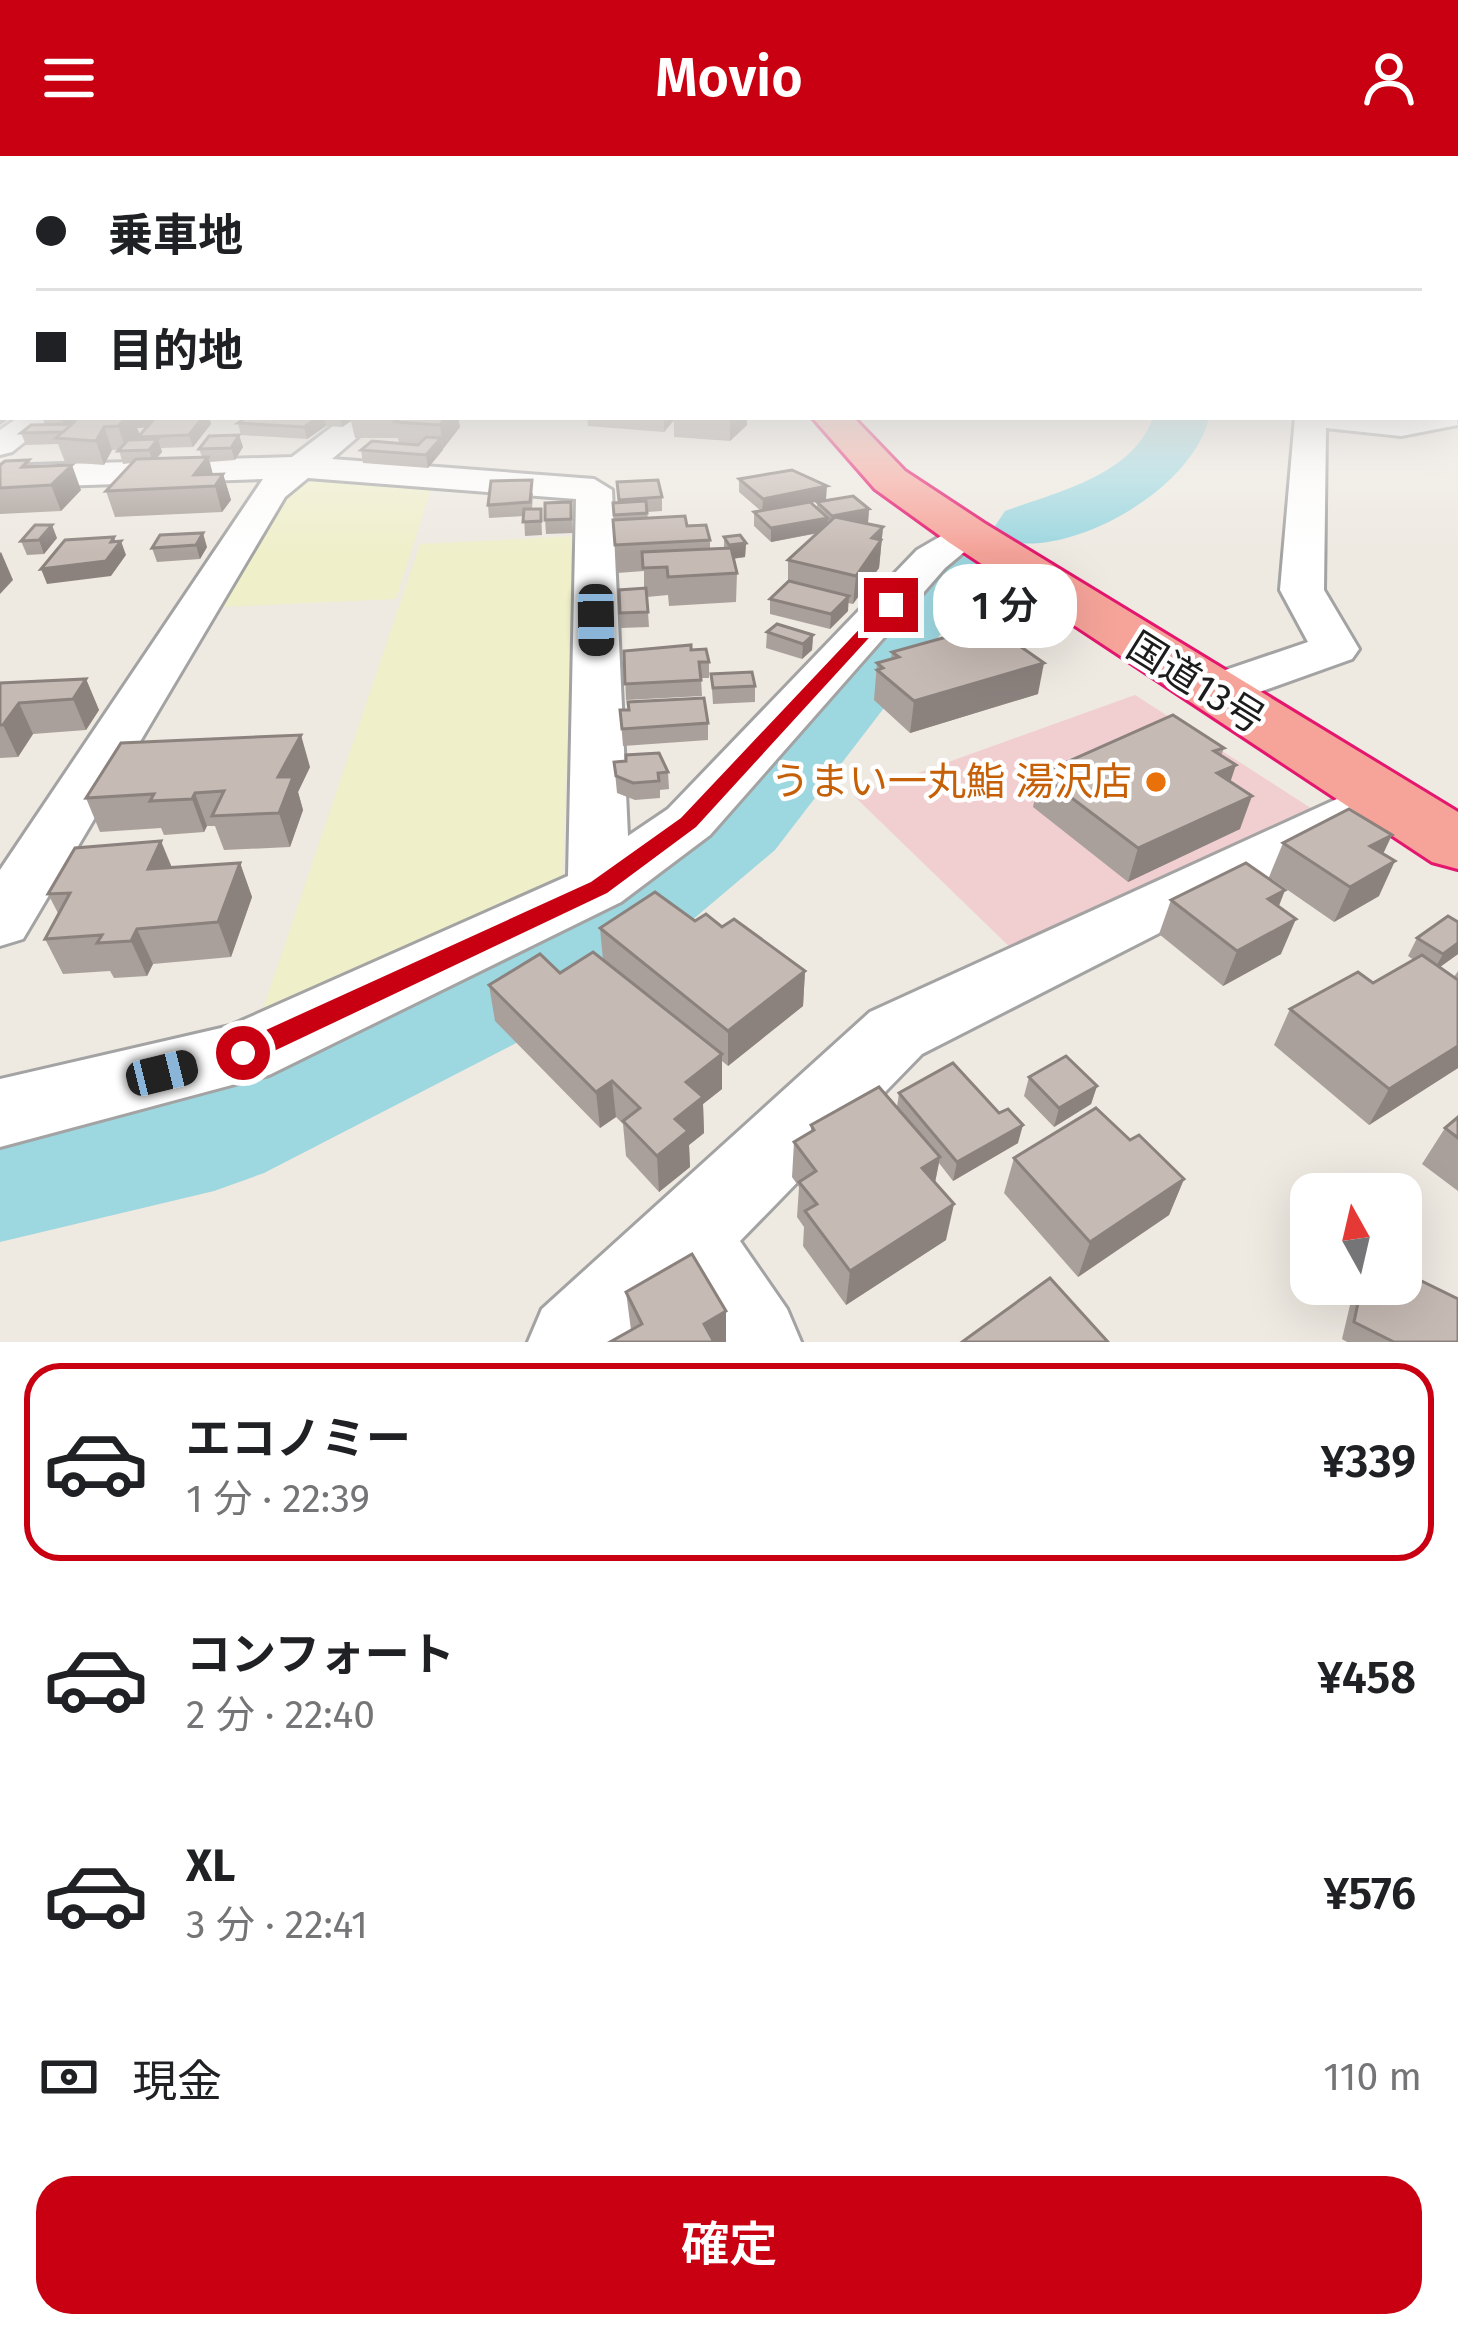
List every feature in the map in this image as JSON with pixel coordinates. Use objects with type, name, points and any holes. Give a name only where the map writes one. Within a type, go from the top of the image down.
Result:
[{"type":"highway","name":"国道13号","points":[[856,443],[890,480],[967,533],[1210,692],[1458,845]]},
{"type":"street","points":[[0,922],[271,490],[330,443]]},
{"type":"street","points":[[1210,692],[1335,649],[1302,590],[1310,443]]},
{"type":"street","points":[[0,477],[298,467],[594,490],[599,887]]},
{"type":"street","points":[[0,1113],[243,1053],[599,887],[689,823],[931,559],[967,533]]},
{"type":"street","points":[[575,1342],[896,1033],[1379,798]]},
{"type":"street","points":[[685,1236],[754,1342]]},
{"type":"shaded area","points":[[1135,695],[1320,814],[1015,952],[854,796]]},
{"type":"green space","points":[[324,476],[433,483],[396,599],[221,607],[288,491]]},
{"type":"green space","points":[[576,536],[562,883],[261,1015],[420,544]]},
{"type":"building","points":[[125,443],[154,443],[149,450],[118,451]]},
{"type":"building","points":[[203,443],[234,443],[231,448],[199,449]]},
{"type":"building","points":[[369,443],[436,443],[426,455],[361,450]]},
{"type":"building","points":[[208,457],[194,475],[223,474],[215,486],[106,491],[136,459]]},
{"type":"building","points":[[29,460],[22,467],[72,465],[51,485],[0,488],[0,465]]},
{"type":"building","points":[[792,470],[827,486],[763,499],[739,479]]},
{"type":"building","points":[[532,480],[530,502],[488,505],[491,481]]},
{"type":"building","points":[[658,480],[662,497],[619,500],[617,482]]},
{"type":"building","points":[[853,496],[869,509],[832,516],[817,502]]},
{"type":"building","points":[[646,501],[647,513],[614,515],[613,503]]},
{"type":"building","points":[[571,502],[571,519],[545,520],[545,503]]},
{"type":"building","points":[[810,502],[828,518],[771,528],[754,512]]},
{"type":"building","points":[[524,509],[541,509],[541,521],[523,522]]},
{"type":"building","points":[[685,516],[687,526],[706,525],[710,540],[615,545],[613,520]]},
{"type":"building","points":[[835,517],[883,527],[872,538],[881,540],[856,576],[788,560]]},
{"type":"building","points":[[35,525],[52,525],[39,540],[21,541]]},
{"type":"building","points":[[203,533],[196,545],[152,548],[160,535]]},
{"type":"building","points":[[740,535],[746,543],[729,545],[724,537]]},
{"type":"building","points":[[114,537],[111,542],[121,541],[106,561],[41,569],[65,540]]},
{"type":"building","points":[[731,548],[737,573],[668,577],[667,567],[643,568],[642,552]]},
{"type":"building","points":[[789,581],[849,596],[831,614],[770,599]]},
{"type":"building","points":[[646,588],[648,612],[620,613],[619,590]]},
{"type":"building","points":[[777,624],[813,635],[803,644],[767,632]]},
{"type":"building","points":[[990,625],[1044,663],[914,701],[877,670],[883,668],[877,663],[899,657],[892,652]]},
{"type":"building","points":[[691,645],[691,650],[706,649],[709,662],[699,662],[701,680],[625,684],[624,651]]},
{"type":"building","points":[[752,672],[755,686],[713,688],[711,674]]},
{"type":"building","points":[[86,679],[73,699],[19,703],[0,725],[0,683]]},
{"type":"building","points":[[704,698],[708,723],[622,729],[620,710],[629,710],[628,702]]},
{"type":"building","points":[[1173,715],[1224,748],[1214,751],[1236,765],[1217,773],[1252,796],[1138,848],[1040,774]]},
{"type":"building","points":[[301,735],[278,777],[293,777],[279,813],[212,816],[224,791],[195,793],[192,799],[150,801],[154,794],[86,798],[121,743]]},
{"type":"building","points":[[659,753],[668,772],[658,773],[659,781],[633,783],[616,776],[614,762],[626,761],[626,755]]},
{"type":"building","points":[[1349,809],[1392,835],[1370,846],[1395,861],[1350,887],[1283,843]]},
{"type":"building","points":[[161,841],[148,869],[240,863],[218,922],[137,929],[131,941],[97,943],[102,935],[45,939],[70,893],[48,894],[75,848]]},
{"type":"building","points":[[1246,863],[1285,890],[1268,899],[1296,919],[1237,951],[1171,900]]},
{"type":"building","points":[[655,892],[695,921],[706,914],[722,927],[734,919],[805,971],[728,1031],[600,928]]},
{"type":"building","points":[[1448,916],[1458,922],[1458,943],[1443,954],[1417,938]]},
{"type":"building","points":[[593,952],[722,1054],[686,1082],[703,1097],[675,1119],[688,1131],[657,1156],[623,1121],[640,1108],[612,1081],[596,1092],[489,985],[540,954],[560,973]]},
{"type":"building","points":[[1422,955],[1458,980],[1458,1046],[1389,1089],[1290,1009],[1358,972],[1373,983]]},
{"type":"building","points":[[1066,1056],[1097,1086],[1059,1108],[1029,1077]]},
{"type":"building","points":[[953,1063],[999,1113],[1008,1109],[1023,1125],[957,1162],[899,1093]]},
{"type":"building","points":[[879,1087],[940,1157],[922,1168],[954,1204],[850,1271],[805,1211],[817,1204],[799,1182],[816,1171],[794,1142],[814,1130],[811,1125]]},
{"type":"building","points":[[1096,1108],[1130,1140],[1139,1135],[1184,1179],[1090,1242],[1014,1158]]},
{"type":"building","points":[[1458,1117],[1458,1138],[1445,1128]]},
{"type":"building","points":[[692,1254],[726,1311],[704,1324],[714,1342],[610,1342],[642,1324],[626,1292]]},
{"type":"building","points":[[1050,1278],[1108,1342],[962,1342]]},
{"type":"building","points":[[1422,1281],[1458,1299],[1458,1342],[1394,1342],[1354,1322],[1358,1305],[1422,1305]]},
{"type":"waterway","points":[[1029,526],[1122,487],[1144,473],[1172,443]]},
{"type":"waterway","points":[[0,1175],[214,1129],[551,970],[738,826],[949,575]]},
{"type":"place","name":"うまい一丸鮨 湯沢店","points":[[1156,782]]},
{"type":"route","points":[[243,1053],[599,887],[689,823],[782,717],[891,605]]}]
